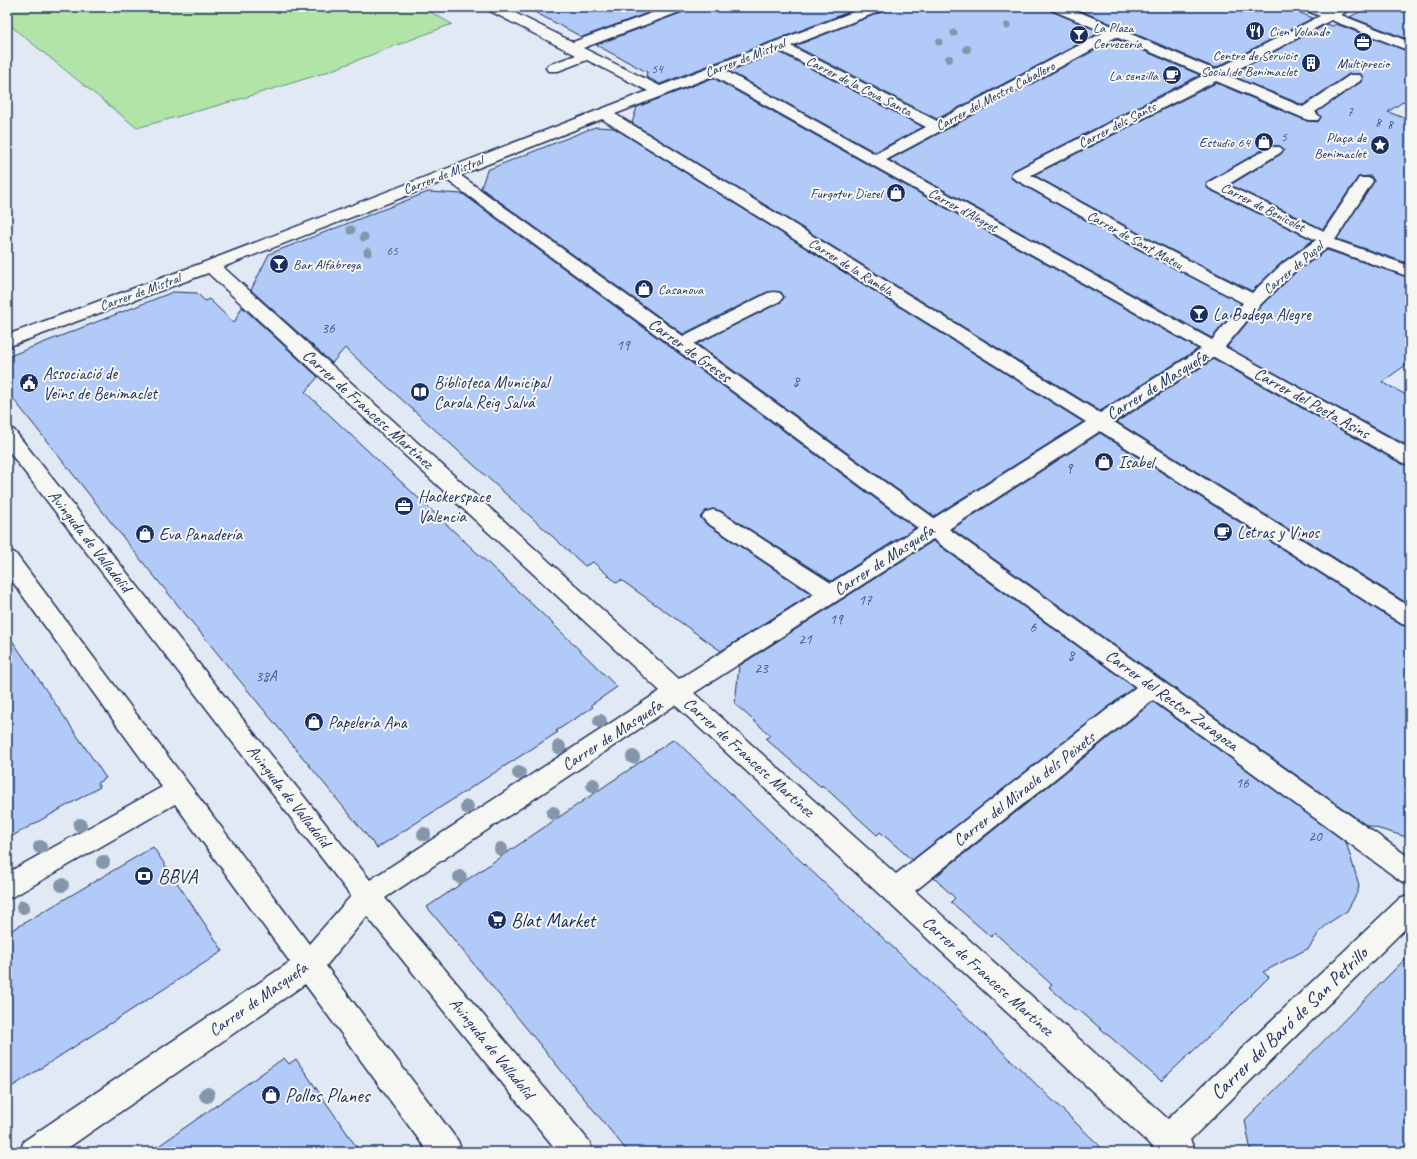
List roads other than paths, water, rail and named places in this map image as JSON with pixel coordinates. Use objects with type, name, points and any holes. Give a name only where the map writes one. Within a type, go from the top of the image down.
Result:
[{"type":"street","points":[[572,47],[680,7]]},
{"type":"street","name":"Carrer de Mistral","points":[[7,341],[211,266],[658,91],[878,7]]},
{"type":"street","points":[[1057,7],[1309,115],[1355,78]]},
{"type":"street","points":[[1310,7],[1410,47]]},
{"type":"street","name":"Carrer dels Sants","points":[[1019,175],[1346,7]]},
{"type":"street","points":[[497,8],[658,91]]},
{"type":"street","name":"Carrer del Mestre Caballero","points":[[875,160],[1115,32]]},
{"type":"street","name":"Carrer de la Cova Santa","points":[[779,45],[938,127]]},
{"type":"street","points":[[553,68],[588,55]]},
{"type":"street","name":"Carrer d'Alegret","points":[[713,70],[1214,349]]},
{"type":"street","name":"Carrer de la Rambla","points":[[602,113],[1100,422],[1410,618]]},
{"type":"street","name":"Carrer de Benicolet","points":[[1274,150],[1215,185],[1326,241]]},
{"type":"street","name":"Carrer de Greses","points":[[448,173],[933,528]]},
{"type":"street","name":"Carrer de Sant Mateu","points":[[1019,175],[1188,269],[1254,301]]},
{"type":"street","name":"Carrer de Puçol","points":[[1214,349],[1254,301],[1288,268],[1326,241],[1365,181]]},
{"type":"street","points":[[1326,241],[1410,272]]},
{"type":"street","name":"Carrer de Francesc Martínez","points":[[211,266],[1174,1146]]},
{"type":"street","points":[[682,344],[774,297]]},
{"type":"street","name":"Carrer de Masquefa","points":[[35,1152],[308,966],[367,896],[677,692],[1214,349]]},
{"type":"street","name":"Carrer del Poeta Asins","points":[[1214,349],[1410,458]]},
{"type":"street","name":"Avinguda de Valladolid","points":[[7,435],[367,896],[578,1152]]},
{"type":"street","points":[[713,517],[831,594]]},
{"type":"street","name":"Carrer del Rector Zaragoza","points":[[933,528],[1410,873]]},
{"type":"street","points":[[7,558],[447,1152]]},
{"type":"street","name":"Carrer del Miracle dels Peixets","points":[[895,891],[1153,687]]},
{"type":"street","points":[[7,887],[178,790]]},
{"type":"street","name":"Carrer del Baró de San Petrillo","points":[[1174,1146],[1410,906]]},
{"type":"place","name":"Cien Volando","points":[[1255,31]]},
{"type":"place","name":"La Plaza Cervecería","points":[[1079,35]]},
{"type":"place","name":"Multiprecio","points":[[1363,42]]},
{"type":"place","name":"Centre de Servicis Social de Benimaclet","points":[[1311,63]]},
{"type":"place","name":"La senzilla","points":[[1172,75]]},
{"type":"place","name":"Estudio 64","points":[[1264,142]]},
{"type":"place","name":"Plaça de Benimaclet","points":[[1380,145]]},
{"type":"place","name":"Furgotur Diesel","points":[[896,193]]},
{"type":"place","name":"Bar Alfàbrega","points":[[279,264]]},
{"type":"place","name":"Casanova","points":[[644,289]]},
{"type":"place","name":"La Bodega Alegre","points":[[1199,314]]},
{"type":"place","name":"Associació de Veïns de Benimaclet","points":[[29,383]]},
{"type":"place","name":"Biblioteca Municipal Carola Reig Salvá","points":[[420,392]]},
{"type":"place","name":"Isabel","points":[[1104,462]]},
{"type":"place","name":"Hackerspace Valencia","points":[[404,506]]},
{"type":"place","name":"Letras y Vinos","points":[[1223,532]]},
{"type":"place","name":"Eva Panadería","points":[[145,534]]},
{"type":"place","name":"Papelería Ana","points":[[314,722]]},
{"type":"place","name":"BBVA","points":[[144,876]]},
{"type":"place","name":"Blat Market","points":[[497,920]]},
{"type":"place","name":"Pollos Planes","points":[[271,1095]]}]
